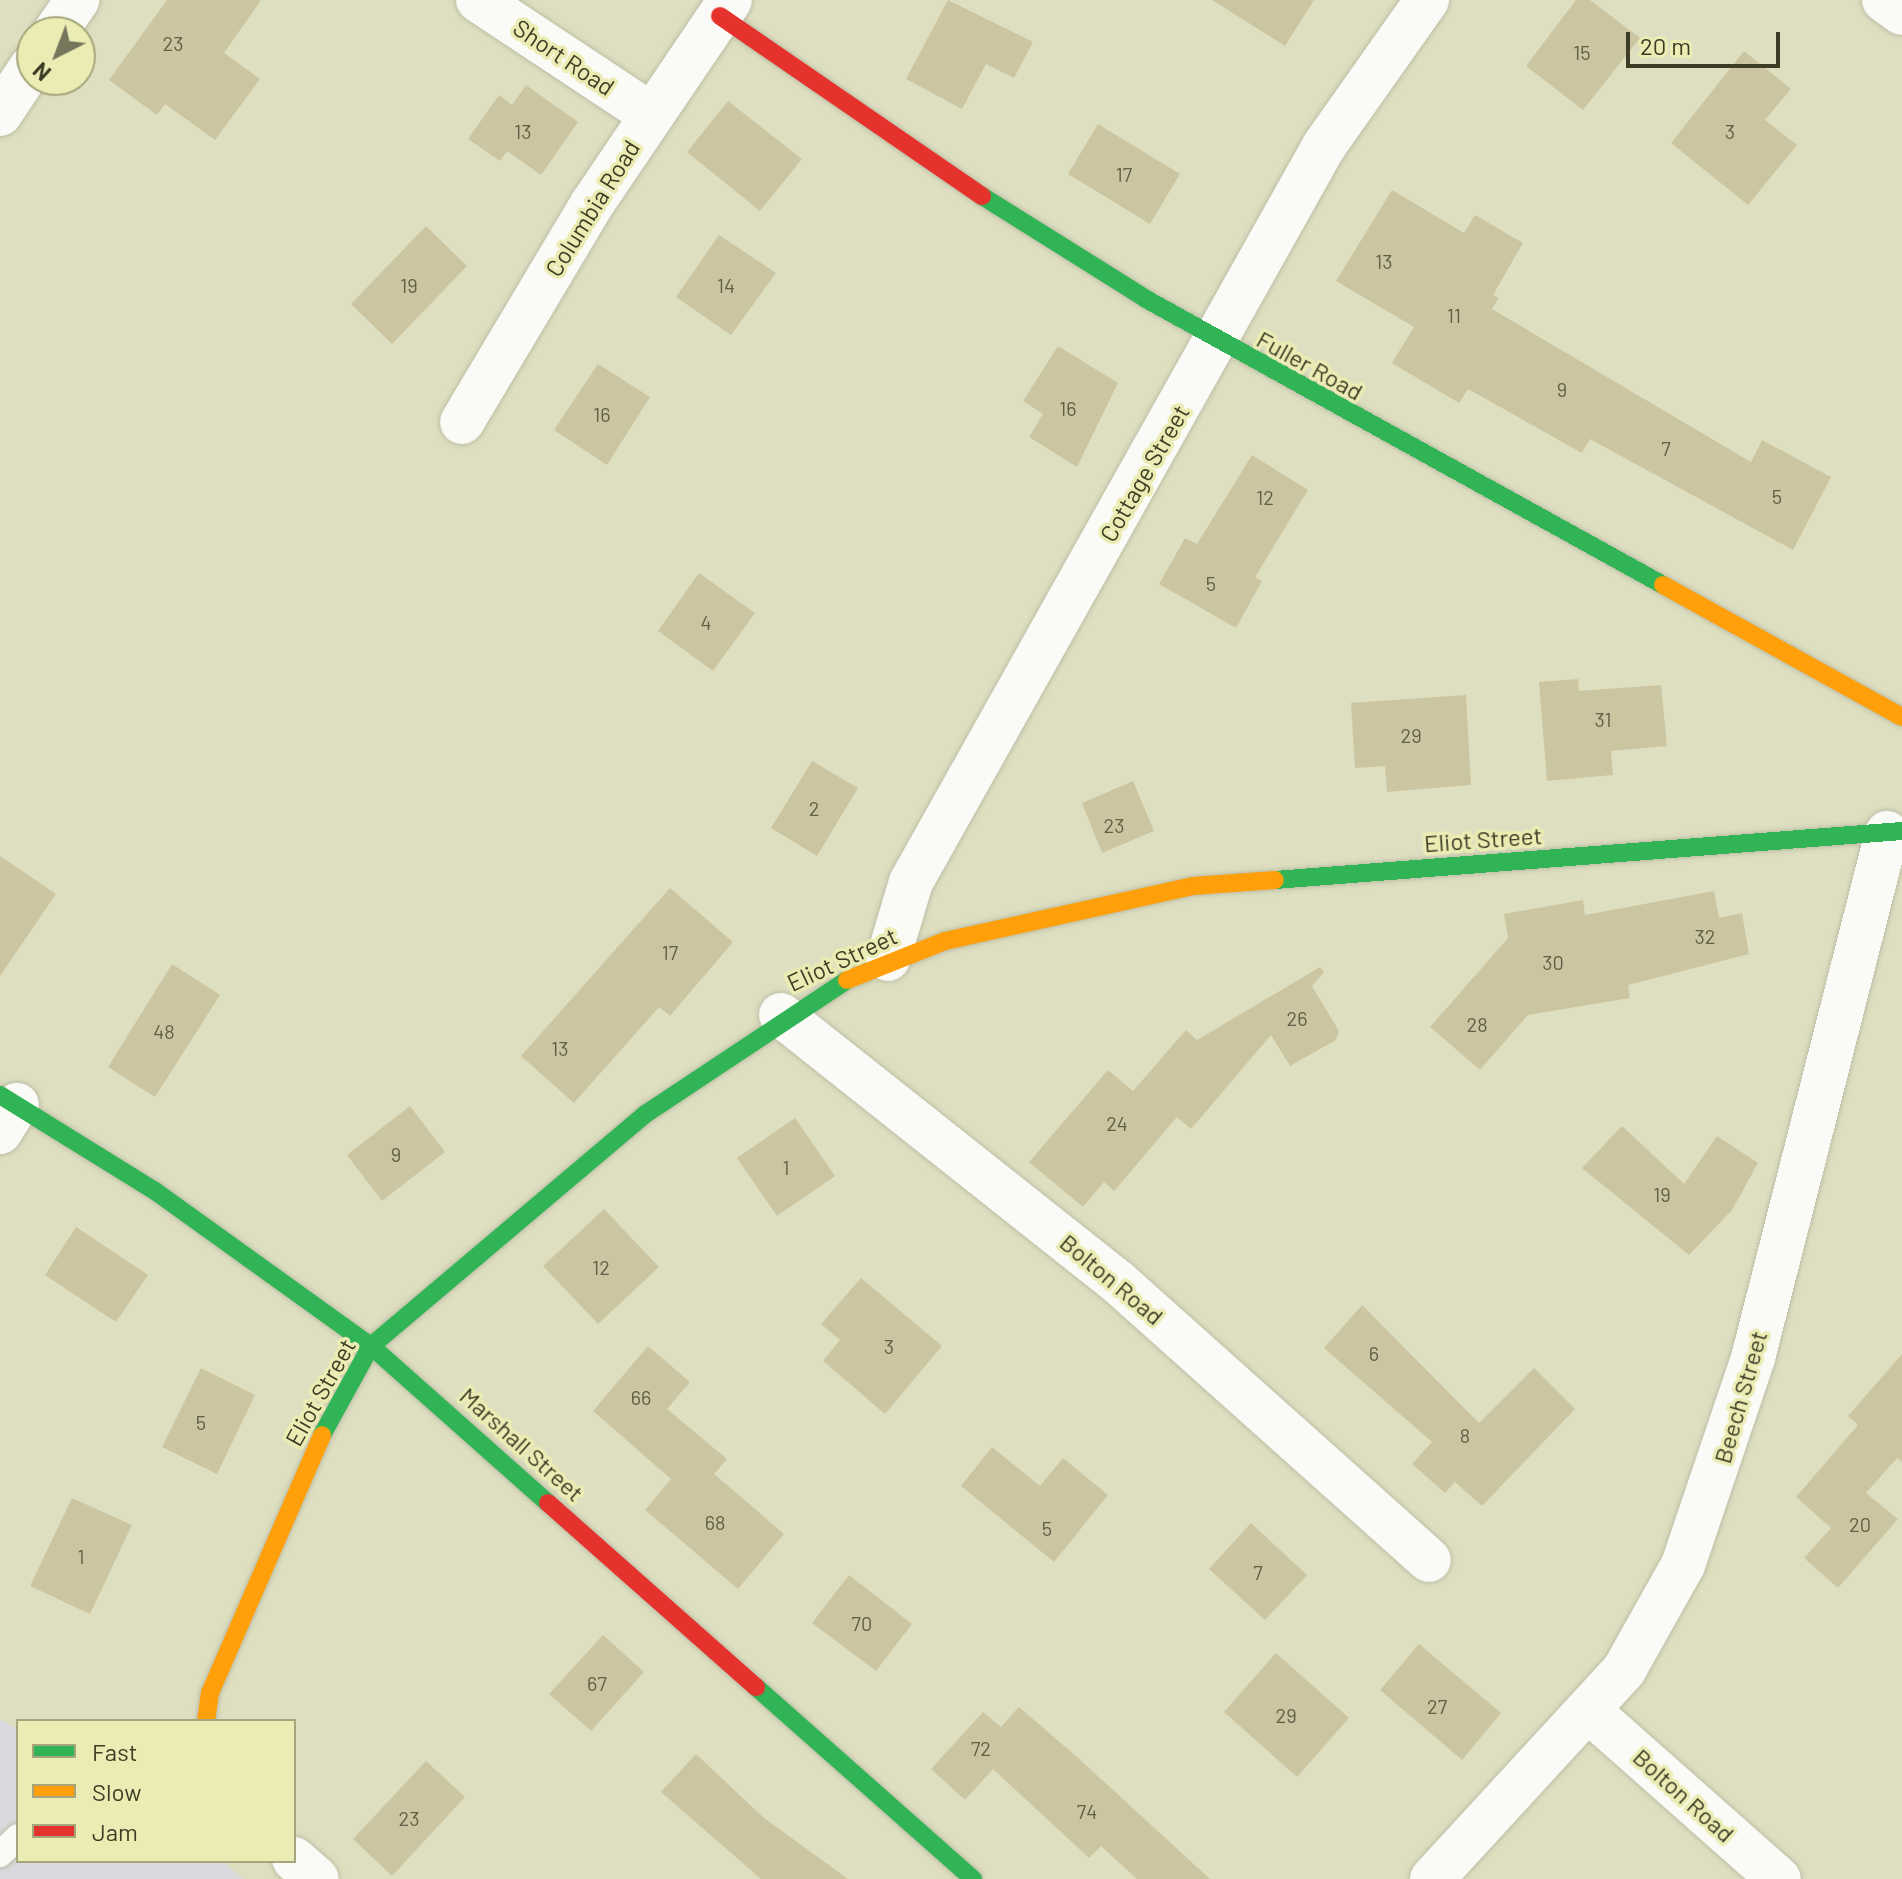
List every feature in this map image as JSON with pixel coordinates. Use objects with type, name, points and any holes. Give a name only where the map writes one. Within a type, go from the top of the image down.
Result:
[{"type":"street","name":"Short Road","points":[[478,0],[650,114]]},
{"type":"street","name":"Cottage Street","points":[[888,959],[911,882],[1219,342],[1324,146],[1427,0]]},
{"type":"street","points":[[1884,0],[1902,13]]},
{"type":"street","name":"Columbia Road","points":[[462,422],[650,114],[725,8]]},
{"type":"street","name":"Fuller Road","points":[[725,8],[893,139],[1219,342],[1902,717]]},
{"type":"street","points":[[0,114],[16,90]]},
{"type":"street","name":"Eliot Street","points":[[206,1719],[210,1693],[303,1470],[371,1346],[647,1113],[781,1015],[888,959],[1144,893],[1246,879],[1894,832]]},
{"type":"street","name":"Beech Street","points":[[1432,1879],[1590,1712],[1656,1621],[1718,1475],[1894,832]]},
{"type":"street","name":"Bolton Road","points":[[781,1015],[1118,1282],[1429,1560]]},
{"type":"street","name":"Marshall Street","points":[[6,1110],[167,1199],[371,1346],[973,1879]]},
{"type":"street","name":"Bolton Road","points":[[1590,1712],[1779,1879]]},
{"type":"street","points":[[296,1861],[317,1879]]},
{"type":"lane","points":[[0,1854],[16,1839]]},
{"type":"shaded area","points":[[0,1719],[16,1728],[16,1863],[224,1863],[243,1879],[0,1879]]},
{"type":"building","points":[[167,0],[261,0],[224,53],[260,79],[215,140],[165,104],[157,115],[109,80]]},
{"type":"building","points":[[948,0],[1033,42],[1014,78],[986,64],[962,109],[906,79]]},
{"type":"building","points":[[1212,0],[1314,0],[1285,46]]},
{"type":"building","points":[[1576,0],[1590,0],[1640,38],[1583,110],[1526,66]]},
{"type":"building","points":[[1744,51],[1791,89],[1765,120],[1797,145],[1748,205],[1671,143]]},
{"type":"building","points":[[526,85],[578,122],[541,175],[507,151],[500,161],[468,139],[499,95],[512,105]]},
{"type":"building","points":[[728,101],[802,159],[760,211],[687,152]]},
{"type":"building","points":[[1098,124],[1180,174],[1150,224],[1068,174]]},
{"type":"building","points":[[1392,190],[1464,233],[1475,215],[1523,243],[1493,295],[1499,298],[1492,309],[1751,462],[1762,440],[1831,477],[1793,550],[1590,439],[1582,453],[1468,389],[1459,403],[1392,363],[1414,327],[1336,281]]},
{"type":"building","points":[[426,226],[467,266],[392,344],[351,304]]},
{"type":"building","points":[[719,235],[776,273],[731,335],[676,297]]},
{"type":"building","points":[[1058,346],[1118,383],[1077,467],[1029,437],[1043,414],[1023,401]]},
{"type":"building","points":[[598,364],[650,397],[607,465],[554,430]]},
{"type":"building","points":[[1252,455],[1308,490],[1255,577],[1262,581],[1236,628],[1159,584],[1185,538],[1197,544]]},
{"type":"building","points":[[699,573],[755,613],[713,671],[658,631]]},
{"type":"building","points":[[1578,679],[1579,691],[1661,685],[1667,746],[1611,751],[1613,775],[1547,781],[1539,682]]},
{"type":"building","points":[[1466,695],[1471,785],[1387,792],[1385,766],[1355,768],[1351,703]]},
{"type":"building","points":[[812,761],[858,788],[817,856],[771,828]]},
{"type":"building","points":[[1133,781],[1154,831],[1102,853],[1082,803]]},
{"type":"building","points":[[0,856],[56,894],[0,976]]},
{"type":"building","points":[[670,888],[733,942],[670,1016],[659,1007],[574,1103],[521,1056]]},
{"type":"building","points":[[1714,891],[1719,918],[1742,913],[1749,954],[1628,985],[1630,998],[1528,1015],[1480,1070],[1430,1027],[1508,938],[1504,914],[1583,900],[1585,915]]},
{"type":"building","points":[[172,964],[220,995],[155,1097],[108,1067]]},
{"type":"building","points":[[1320,967],[1324,972],[1312,986],[1339,1031],[1336,1040],[1290,1066],[1271,1035],[1191,1129],[1177,1117],[1114,1191],[1104,1182],[1083,1207],[1029,1162],[1108,1070],[1133,1091],[1186,1030],[1197,1040]]},
{"type":"building","points":[[410,1106],[445,1152],[382,1201],[347,1155]]},
{"type":"building","points":[[795,1118],[835,1176],[777,1216],[737,1158]]},
{"type":"building","points":[[1622,1126],[1684,1184],[1717,1136],[1758,1163],[1732,1210],[1689,1255],[1582,1168]]},
{"type":"building","points":[[604,1209],[659,1267],[598,1324],[543,1266]]},
{"type":"building","points":[[76,1227],[148,1275],[116,1322],[45,1275]]},
{"type":"building","points":[[861,1278],[942,1346],[885,1414],[823,1361],[840,1340],[821,1324]]},
{"type":"building","points":[[1362,1305],[1479,1423],[1534,1368],[1575,1409],[1482,1506],[1455,1482],[1445,1493],[1412,1464],[1432,1442],[1324,1348]]},
{"type":"building","points":[[648,1346],[690,1382],[667,1409],[727,1459],[714,1474],[784,1534],[738,1589],[645,1510],[671,1479],[593,1411]]},
{"type":"building","points":[[1902,1354],[1902,1462],[1897,1458],[1866,1493],[1898,1519],[1838,1588],[1804,1558],[1831,1528],[1796,1497],[1858,1425],[1848,1416]]},
{"type":"building","points":[[201,1368],[255,1395],[217,1474],[162,1447]]},
{"type":"building","points":[[992,1447],[1040,1486],[1063,1458],[1108,1495],[1054,1562],[961,1486]]},
{"type":"building","points":[[72,1498],[132,1525],[90,1614],[30,1586]]},
{"type":"building","points":[[1251,1523],[1307,1575],[1265,1620],[1209,1569]]},
{"type":"building","points":[[849,1575],[912,1624],[876,1671],[812,1623]]},
{"type":"building","points":[[603,1635],[644,1672],[591,1731],[549,1694]]},
{"type":"building","points":[[1419,1644],[1501,1713],[1462,1760],[1380,1690]]},
{"type":"building","points":[[1276,1653],[1349,1718],[1297,1777],[1224,1712]]},
{"type":"building","points":[[1019,1707],[1210,1879],[1137,1879],[1101,1846],[1089,1858],[993,1769],[965,1800],[931,1769],[983,1712],[1001,1727]]},
{"type":"building","points":[[696,1754],[764,1818],[848,1879],[761,1879],[661,1792]]},
{"type":"building","points":[[426,1761],[465,1797],[392,1876],[353,1839]]},
{"type":"traffic: fast","points":[[982,196],[1146,299],[1663,585]]},
{"type":"traffic: fast","points":[[1275,880],[1902,831]]},
{"type":"traffic: fast","points":[[322,1435],[371,1346],[647,1113],[847,980]]},
{"type":"traffic: fast","points":[[0,1095],[155,1191],[371,1346],[548,1503]]},
{"type":"traffic: fast","points":[[756,1687],[973,1879]]},
{"type":"traffic: slow","points":[[1663,585],[1902,717]]},
{"type":"traffic: slow","points":[[847,980],[945,941],[1193,886],[1275,880]]},
{"type":"traffic: slow","points":[[206,1719],[210,1693],[322,1435]]},
{"type":"traffic: jam","points":[[720,16],[982,196]]},
{"type":"traffic: jam","points":[[548,1503],[756,1687]]}]
